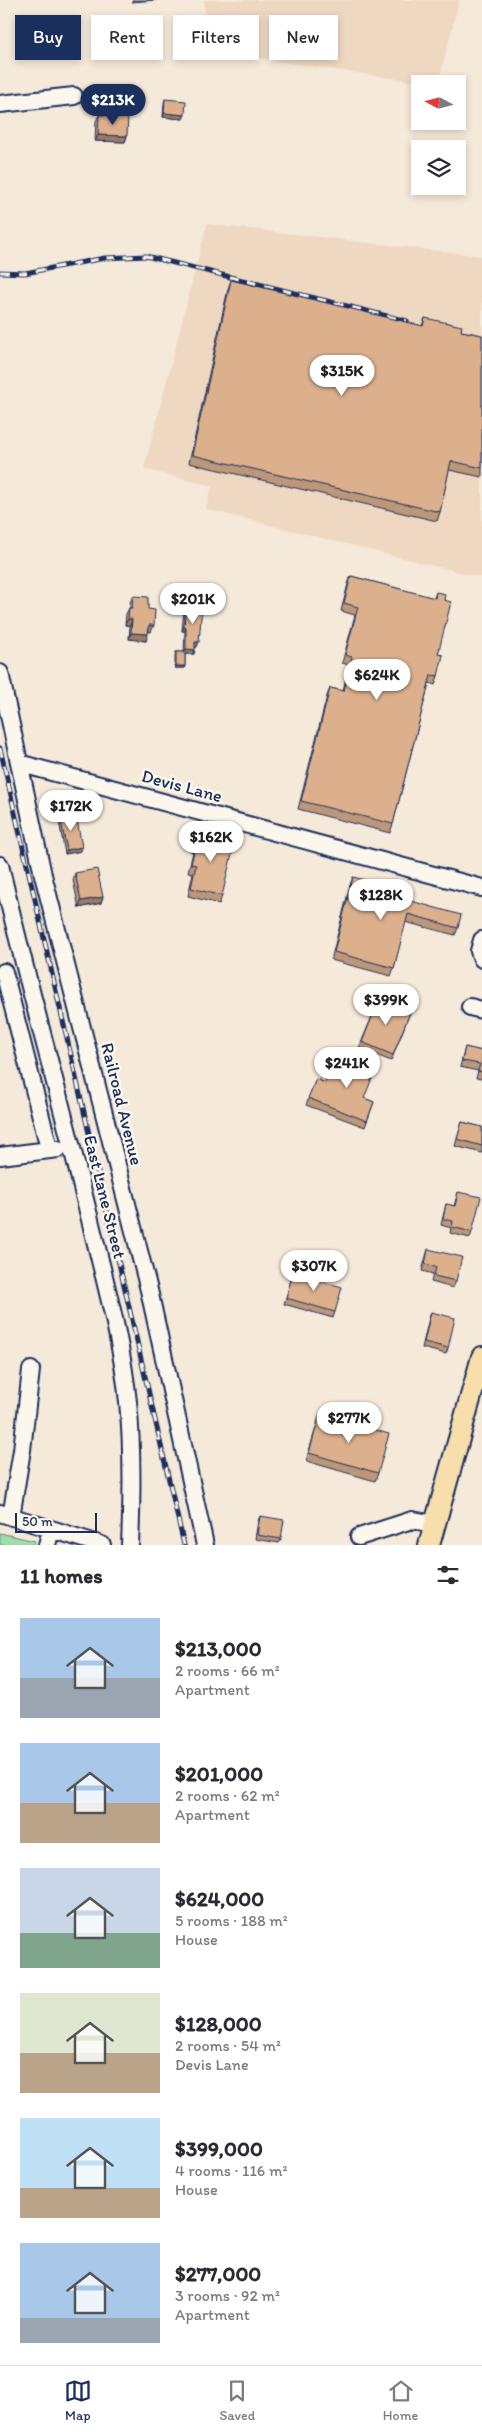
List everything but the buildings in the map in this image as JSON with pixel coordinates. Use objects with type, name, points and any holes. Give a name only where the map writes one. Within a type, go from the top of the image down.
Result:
[{"type":"main road","points":[[429,1545],[482,1357]]},
{"type":"street","points":[[0,104],[74,96]]},
{"type":"street","name":"Railroad Avenue","points":[[0,673],[43,875],[149,1290],[205,1545]]},
{"type":"street","name":"Devis Lane","points":[[22,770],[22,764],[482,888]]},
{"type":"street","name":"East Lane Street","points":[[0,865],[24,970],[73,1149],[114,1320],[128,1401],[132,1477],[130,1545]]},
{"type":"street","points":[[482,940],[479,951],[482,959]]},
{"type":"street","points":[[24,970],[2,972],[49,1148]]},
{"type":"street","points":[[15,1019],[37,1015]]},
{"type":"street","points":[[22,1044],[44,1040]]},
{"type":"street","points":[[28,1070],[50,1065]]},
{"type":"street","points":[[34,1092],[57,1088]]},
{"type":"street","points":[[41,1119],[64,1116]]},
{"type":"street","points":[[0,1156],[49,1148],[73,1149]]},
{"type":"street","points":[[31,1370],[22,1450],[6,1515],[49,1537],[102,1545]]},
{"type":"street","points":[[360,1536],[412,1520],[435,1524]]},
{"type":"shaded area","points":[[204,0],[459,0],[440,75],[411,75],[411,81],[270,60],[338,60],[338,15],[269,15],[269,60],[259,58],[259,15],[205,15]]},
{"type":"shaded area","points":[[207,224],[482,256],[482,578],[206,509],[212,486],[144,469]]},
{"type":"green space","points":[[0,1533],[35,1541],[34,1545],[0,1545]]},
{"type":"railway","points":[[0,272],[25,273],[105,258],[146,256],[407,321]]},
{"type":"railway","points":[[0,748],[184,1545]]}]
